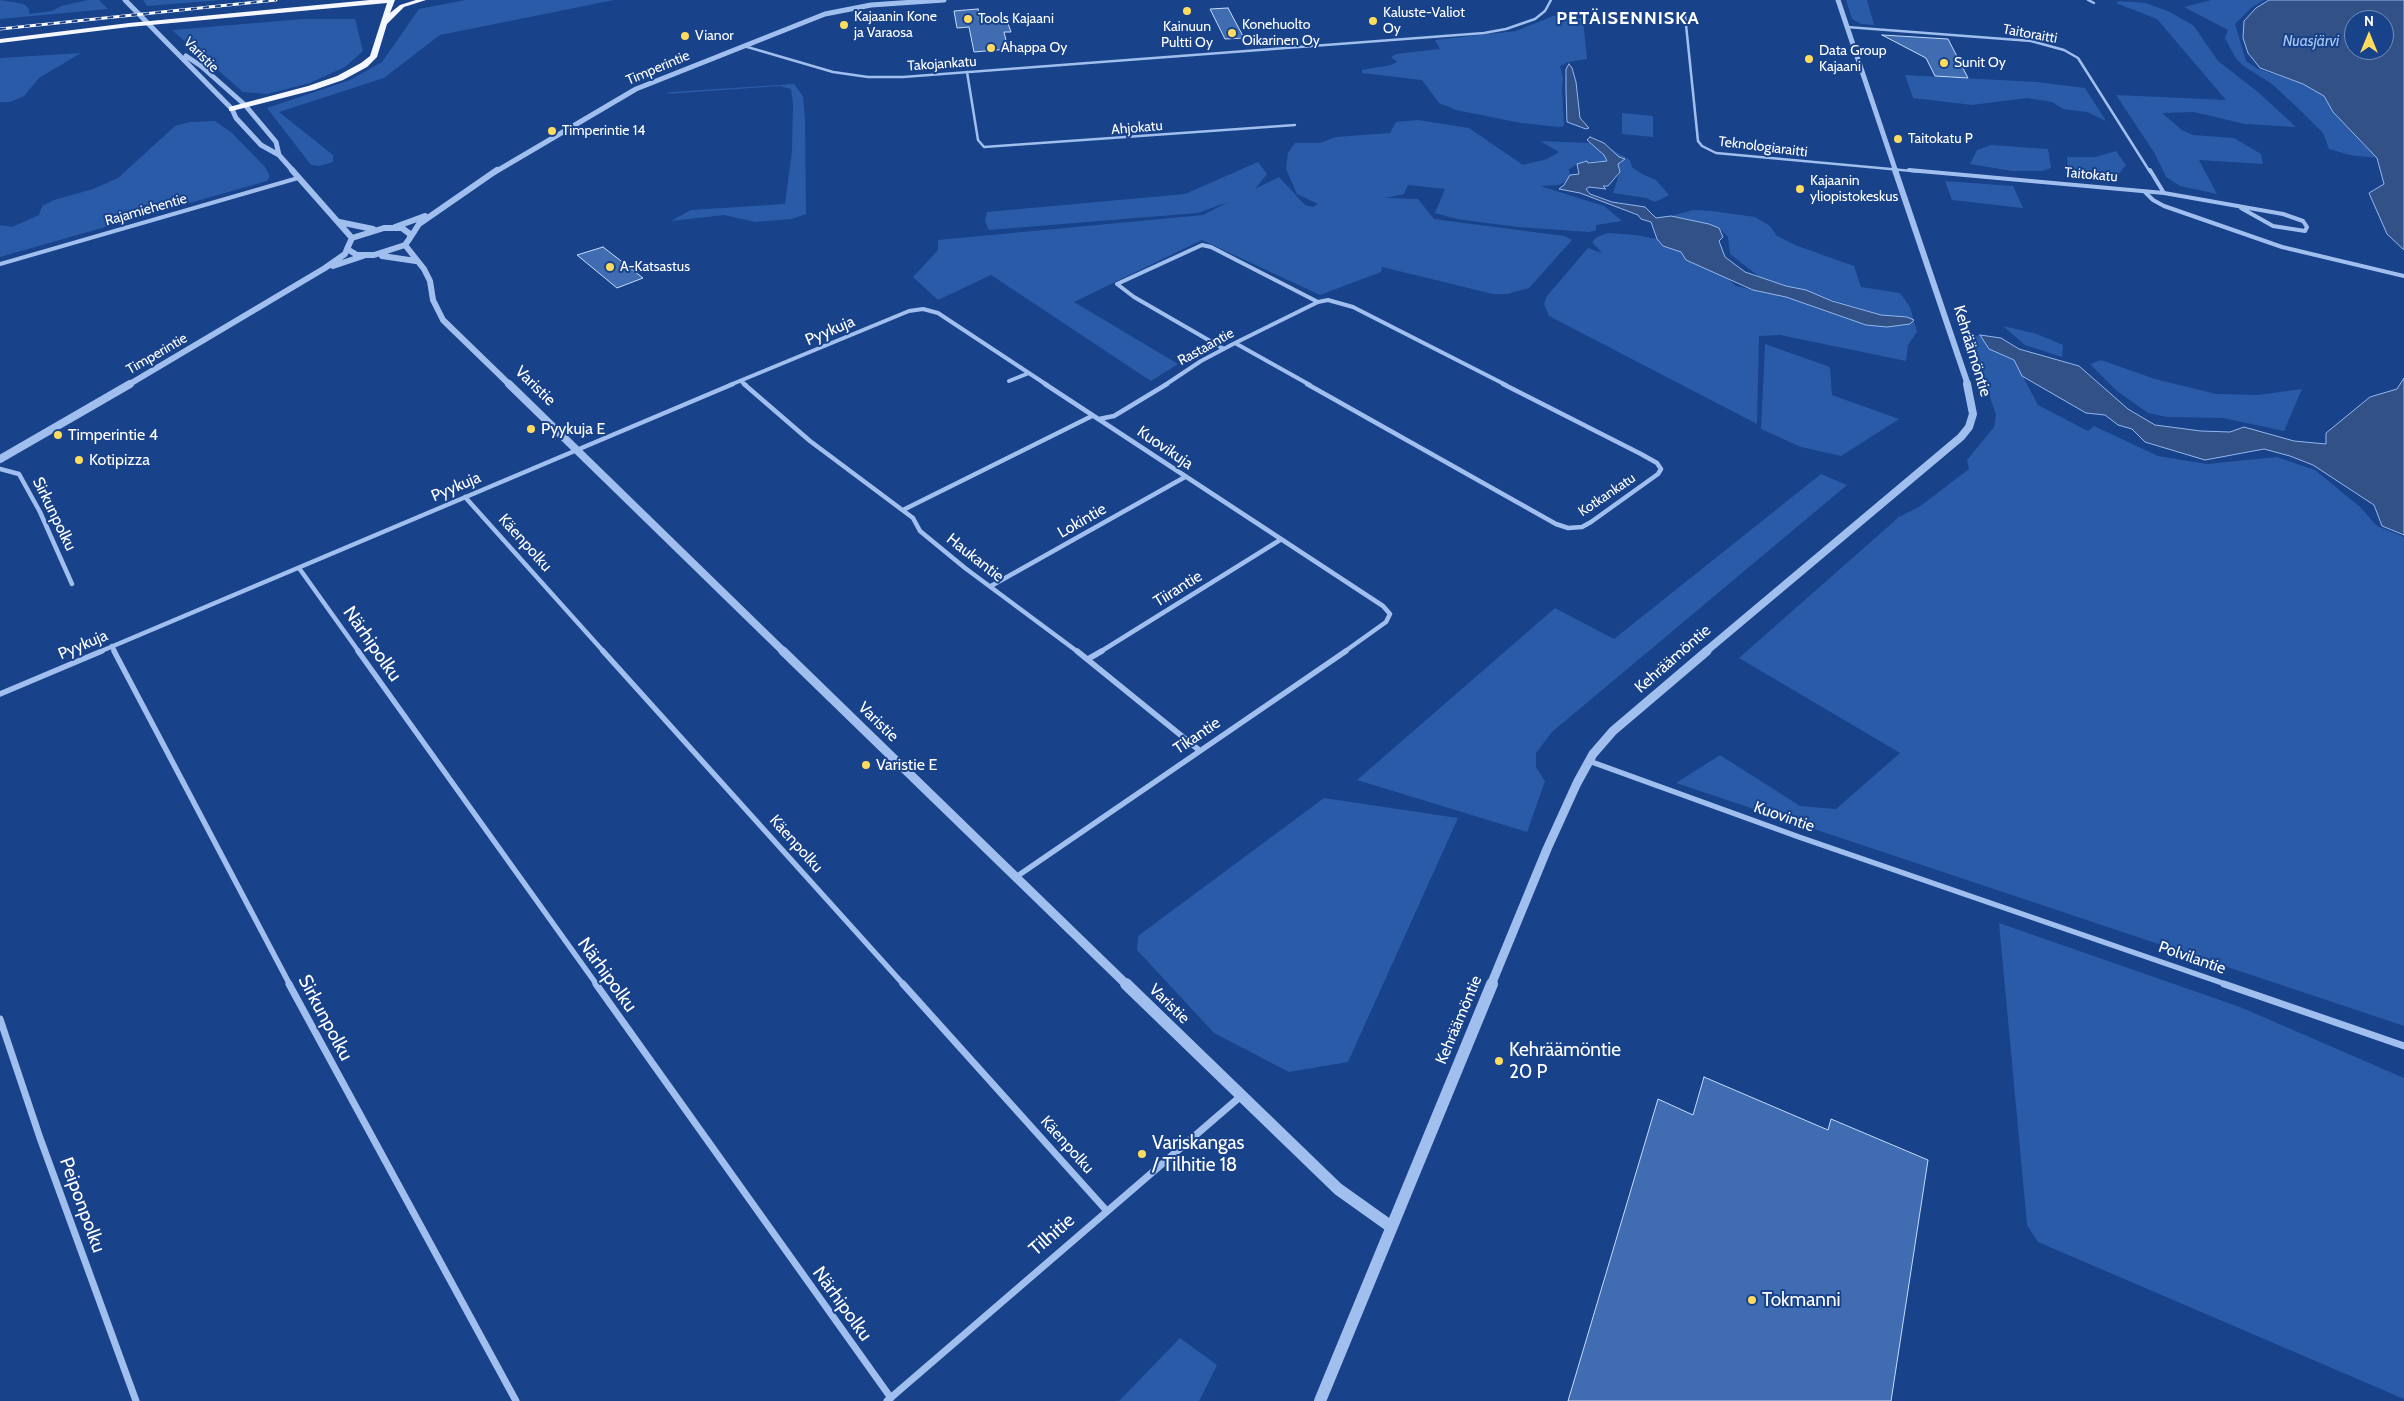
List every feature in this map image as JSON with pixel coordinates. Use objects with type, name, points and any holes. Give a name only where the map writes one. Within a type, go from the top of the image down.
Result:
[{"type":"highway","points":[[0,41],[138,24],[391,0],[373,57],[353,72],[311,88],[232,109]]},
{"type":"highway","points":[[385,20],[402,6],[423,0]]},
{"type":"highway","points":[[358,4],[372,5],[385,20]]},
{"type":"street","points":[[125,0],[170,45]]},
{"type":"street","name":"Timperintie","points":[[410,238],[419,224],[480,180],[636,90],[825,14],[844,9],[944,0]]},
{"type":"street","name":"Takojankatu","points":[[744,46],[804,65],[851,75],[903,77],[1484,33],[1506,30],[1535,19],[1545,11],[1551,0]]},
{"type":"street","name":"Kehräämöntie","points":[[1320,1401],[1390,1226],[1475,1027],[1547,848],[1589,761],[1613,731],[1817,556],[1961,437],[1969,427],[1972,414],[1971,395],[1838,0]]},
{"type":"street","points":[[2088,0],[2094,3]]},
{"type":"street","name":"Teknologiaraitti","points":[[1685,15],[1698,141],[1702,146],[1723,155],[1896,170]]},
{"type":"street","name":"Taitoraitti","points":[[1847,27],[2031,41],[2064,50],[2078,58],[2164,193]]},
{"type":"street","name":"Varistie","points":[[170,45],[201,66],[245,105],[276,142],[278,155]]},
{"type":"street","name":"Varistie","points":[[170,45],[232,109],[236,118],[260,145],[278,155],[352,238]]},
{"type":"street","name":"Ahjokatu","points":[[967,72],[978,140],[981,144],[991,148],[1295,125]]},
{"type":"street","name":"Taitokatu","points":[[1896,170],[2164,193],[2282,214],[2303,221],[2307,227],[2305,230],[2296,231],[2273,226],[2241,208]]},
{"type":"street","name":"Rajamiehentie","points":[[0,264],[298,178]]},
{"type":"street","points":[[2144,191],[2153,200],[2164,206],[2282,247],[2404,276]]},
{"type":"street","name":"Timperintie","points":[[352,238],[373,230],[394,227],[434,212]]},
{"type":"street","points":[[339,222],[373,230]]},
{"type":"street","points":[[352,238],[347,246],[351,253],[366,256],[374,255],[404,245],[410,238],[407,230],[394,227]]},
{"type":"street","name":"Varistie","points":[[404,245],[424,269],[430,282],[433,300],[443,320],[577,448],[1240,1096],[1338,1189],[1390,1226]]},
{"type":"street","points":[[1224,349],[1134,297],[1117,284],[1202,245],[1211,247],[1318,302]]},
{"type":"street","name":"Timperintie","points":[[0,459],[325,268],[345,254],[347,249]]},
{"type":"street","points":[[374,255],[416,261]]},
{"type":"street","name":"Timperintie","points":[[325,268],[366,256]]},
{"type":"street","name":"Rastaantie","points":[[1099,419],[1114,416],[1136,404],[1182,372],[1235,343],[1318,302],[1328,300]]},
{"type":"street","name":"Kotkankatu","points":[[1235,343],[1556,524],[1568,528],[1582,527],[1591,522],[1658,474],[1661,469],[1657,463],[1642,454],[1352,307],[1328,300]]},
{"type":"street","name":"Pyykuja","points":[[0,694],[577,448],[742,382],[909,311],[923,309]]},
{"type":"street","name":"Kuovikuja","points":[[923,309],[938,313],[1280,540],[1383,606],[1390,614]]},
{"type":"street","points":[[1009,381],[1029,373]]},
{"type":"street","name":"Haukantie","points":[[742,382],[810,441],[913,518],[920,531],[1088,659],[1199,750]]},
{"type":"street","points":[[903,510],[1092,416]]},
{"type":"street","name":"Sirkunpolku","points":[[0,469],[19,474],[40,512],[72,584]]},
{"type":"street","name":"Lokintie","points":[[991,586],[1185,477]]},
{"type":"street","name":"Käenpolku","points":[[465,497],[1106,1210]]},
{"type":"street","name":"Tiirantie","points":[[1088,659],[1280,540]]},
{"type":"street","name":"Närhipolku","points":[[299,568],[889,1399]]},
{"type":"street","name":"Tikantie","points":[[1016,877],[1376,630],[1386,622],[1390,614]]},
{"type":"street","name":"Sirkunpolku","points":[[112,646],[310,1024],[516,1401]]},
{"type":"street","name":"Kuovintie","points":[[1589,761],[1971,896]]},
{"type":"street","name":"Polvilantie","points":[[1971,896],[2404,1046]]},
{"type":"street","name":"Peiponpolku","points":[[0,1019],[40,1138],[136,1401]]},
{"type":"street","name":"Tilhitie","points":[[889,1399],[1240,1096]]},
{"type":"shaded area","points":[[0,0],[24,4],[29,9],[29,14],[52,11],[61,6],[88,0],[99,0],[108,9],[0,19]]},
{"type":"shaded area","points":[[143,0],[222,0],[147,6]]},
{"type":"shaded area","points":[[466,0],[614,0],[440,35],[384,78],[279,112],[333,155],[333,162],[320,166],[311,165],[267,108],[350,80],[382,62],[419,9]]},
{"type":"shaded area","points":[[1846,0],[1867,0],[1874,25],[1861,24],[1852,19]]},
{"type":"shaded area","points":[[2211,0],[2264,0],[2251,8],[2235,24],[2246,61],[2258,69],[2303,84],[2324,96],[2333,112],[2377,158],[2350,155],[2329,149],[2323,133],[2300,110],[2272,84],[2242,65],[2235,57],[2225,38],[2228,30],[2184,7]]},
{"type":"shaded area","points":[[2119,1],[2146,3],[2170,12],[2194,26],[2218,61],[2258,92],[2296,127],[2245,124],[2194,112],[2162,113],[2182,130],[2193,135],[2234,138],[2261,154],[2263,164],[2199,160],[2217,194],[2180,186],[2166,177],[2155,154],[2116,95],[2226,100],[2157,19],[2116,3]]},
{"type":"shaded area","points":[[1571,15],[1583,19],[1587,59],[1568,62],[1560,66],[1563,78],[1564,126],[1521,123],[1456,110],[1439,103],[1422,80],[1362,73],[1362,70],[1391,65],[1397,62],[1391,57],[1396,54],[1440,49],[1435,40],[1516,31],[1553,16]]},
{"type":"shaded area","points":[[303,19],[355,19],[363,51],[345,67],[310,83],[267,94],[243,92],[172,30]]},
{"type":"shaded area","points":[[81,53],[39,78],[24,96],[10,102],[0,102],[0,58]]},
{"type":"shaded area","points":[[1905,75],[2037,82],[2085,88],[2106,121],[2087,112],[2063,109],[2052,102],[2027,98],[1972,105],[1913,98]]},
{"type":"shaded area","points":[[794,84],[803,96],[806,214],[792,219],[755,222],[724,215],[671,221],[691,210],[785,204],[792,151],[793,103],[791,89],[780,86],[666,94],[671,92]]},
{"type":"shaded area","points":[[1622,113],[1653,116],[1653,137],[1622,134]]},
{"type":"shaded area","points":[[1418,120],[1469,128],[1523,165],[1547,159],[1559,152],[1540,141],[1590,143],[1604,155],[1607,161],[1581,162],[1569,169],[1570,176],[1568,180],[1559,185],[1540,186],[1604,206],[1622,221],[1596,225],[1596,230],[1589,232],[1517,227],[1457,219],[1435,213],[1445,189],[1408,185],[1404,194],[1385,198],[1418,199],[1434,219],[1564,236],[1572,240],[1529,288],[1507,294],[1493,294],[1382,267],[1381,272],[1320,295],[1202,240],[1074,302],[1178,364],[1151,381],[991,275],[938,300],[913,277],[938,250],[938,240],[1203,215],[1228,202],[1198,213],[989,230],[985,221],[987,212],[1185,194],[1258,162],[1267,174],[1255,189],[1279,177],[1305,205],[1313,207],[1318,204],[1297,194],[1286,169],[1288,153],[1295,143],[1320,143],[1336,137],[1390,133],[1396,122]]},
{"type":"shaded area","points":[[215,121],[232,133],[265,167],[270,176],[267,181],[0,257],[0,225],[12,227],[39,215],[42,206],[54,200],[93,189],[118,178],[175,126],[190,122]]},
{"type":"shaded area","points":[[1604,145],[1630,160],[1632,167],[1642,174],[1656,180],[1669,195],[1655,202],[1646,198],[1613,193],[1620,172],[1619,157]]},
{"type":"shaded area","points":[[1991,145],[2048,149],[2051,168],[2042,171],[2012,171],[1970,164],[1977,150]]},
{"type":"shaded area","points":[[2116,151],[2126,165],[2117,176],[2101,178],[2085,176],[2068,168],[2067,157],[2095,157]]},
{"type":"shaded area","points":[[1945,181],[2013,186],[2023,208],[1952,200]]},
{"type":"shaded area","points":[[1693,210],[1755,217],[1770,226],[1777,236],[1795,245],[1854,266],[1861,287],[1900,293],[1910,307],[1917,332],[1908,345],[1906,361],[1780,335],[1759,336],[1757,424],[1549,316],[1544,304],[1547,296],[1588,248],[1602,253],[1592,242],[1597,237],[1608,233],[1657,239],[1663,246],[1681,252],[1687,260],[1725,276],[1736,286],[1786,297],[1856,322],[1907,317],[1881,315],[1761,278],[1730,254],[1728,237],[1719,228],[1671,216]]},
{"type":"shaded area","points":[[2003,326],[2037,334],[2063,345],[2062,357],[2025,345]]},
{"type":"shaded area","points":[[1980,335],[1989,349],[2014,360],[2038,405],[2088,431],[2094,426],[2158,456],[2207,464],[2277,457],[2315,470],[2360,507],[2377,526],[2404,537],[2404,1026],[1676,783],[1720,755],[1800,806],[1836,809],[1900,753],[1739,658],[1899,517],[1919,507],[1969,469],[1967,460],[1994,427],[1996,415],[1970,337]]},
{"type":"shaded area","points":[[1765,344],[1830,367],[1832,395],[1899,419],[1841,456],[1801,447],[1761,429]]},
{"type":"shaded area","points":[[2101,360],[2155,379],[2216,394],[2258,395],[2302,389],[2284,431],[2223,418],[2167,417],[2148,413],[2117,391],[2090,364]]},
{"type":"shaded area","points":[[1821,474],[1847,485],[1552,732],[1536,753],[1536,767],[1545,781],[1527,832],[1357,780],[1555,608],[1614,639]]},
{"type":"shaded area","points":[[1324,798],[1458,818],[1348,1062],[1289,1072],[1214,1033],[1137,950],[1138,936]]},
{"type":"shaded area","points":[[1999,923],[2240,1007],[2404,1078],[2404,1399],[2038,1242],[2027,1225]]},
{"type":"shaded area","points":[[1180,1338],[1217,1365],[1199,1401],[1119,1401]]},
{"type":"water","name":"Nuasjärvi","points":[[2269,0],[2404,0],[2404,250],[2387,234],[2369,193],[2384,184],[2377,158],[2333,112],[2324,96],[2303,84],[2260,68],[2248,53],[2243,38],[2244,21],[2256,8]]},
{"type":"water","points":[[1569,64],[1576,82],[1580,118],[1589,128],[1586,129],[1567,122],[1566,69]]},
{"type":"water","points":[[1590,137],[1604,143],[1619,157],[1625,159],[1618,164],[1620,172],[1608,186],[1603,186],[1606,189],[1589,187],[1586,189],[1590,194],[1612,202],[1645,207],[1656,218],[1671,216],[1719,228],[1723,237],[1719,241],[1725,257],[1745,272],[1881,315],[1907,317],[1914,320],[1910,324],[1887,327],[1866,325],[1786,297],[1753,290],[1686,260],[1681,252],[1663,246],[1657,239],[1651,222],[1641,219],[1638,215],[1580,193],[1559,189],[1570,175],[1579,174],[1577,164],[1587,161],[1588,163],[1607,161],[1604,155],[1587,140]]},
{"type":"water","points":[[1980,335],[2001,338],[2019,349],[2079,366],[2128,409],[2155,425],[2201,431],[2230,432],[2244,427],[2294,441],[2326,444],[2326,433],[2370,397],[2397,389],[2404,378],[2404,535],[2382,526],[2374,505],[2313,465],[2290,456],[2264,449],[2205,460],[2145,442],[2132,429],[2118,425],[2105,415],[2086,413],[2022,376],[2014,360],[1989,349]]},
{"type":"building","points":[[1228,8],[1244,38],[1225,39],[1210,9]]},
{"type":"building","points":[[978,9],[980,20],[1006,18],[1011,32],[1004,32],[1008,49],[974,52],[969,27],[957,28],[954,11]]},
{"type":"building","name":"Sunit Oy","points":[[1882,35],[1948,39],[1968,78],[1935,76],[1926,58]]},
{"type":"building","name":"A-Katsastus","points":[[603,247],[643,278],[617,288],[577,255]]},
{"type":"building","name":"Tokmanni","points":[[1704,1077],[1828,1130],[1831,1119],[1928,1160],[1891,1401],[1568,1401],[1658,1099],[1693,1115]]},
{"type":"railway","points":[[0,29],[276,0]]},
{"type":"place","name":"Kainuun Pultti Oy","points":[[1187,11]]},
{"type":"place","name":"Tools Kajaani","points":[[968,19]]},
{"type":"place","name":"Kaluste-Valiot Oy","points":[[1373,21]]},
{"type":"place","name":"Kajaanin Kone ja Varaosa","points":[[844,25]]},
{"type":"place","name":"Konehuolto Oikarinen Oy","points":[[1232,33]]},
{"type":"place","name":"Vianor","points":[[685,36]]},
{"type":"place","name":"Ahappa Oy","points":[[991,48]]},
{"type":"place","name":"Data Group Kajaani","points":[[1809,59]]},
{"type":"place","name":"Sunit Oy","points":[[1944,63]]},
{"type":"place","name":"Timperintie 14","points":[[552,131]]},
{"type":"place","name":"Taitokatu P","points":[[1898,139]]},
{"type":"place","name":"Kajaanin yliopistokeskus","points":[[1800,189]]},
{"type":"place","name":"A-Katsastus","points":[[610,267]]},
{"type":"place","name":"Pyykuja E","points":[[531,429]]},
{"type":"place","name":"Timperintie 4","points":[[58,435]]},
{"type":"place","name":"Kotipizza","points":[[79,460]]},
{"type":"place","name":"Varistie E","points":[[866,765]]},
{"type":"place","name":"Kehräämöntie 20 P","points":[[1499,1061]]},
{"type":"place","name":"Variskangas / Tilhitie 18","points":[[1142,1154]]},
{"type":"place","name":"Tokmanni","points":[[1752,1300]]},
{"type":"district","name":"PETÄISENNISKA","points":[[1628,19]]}]
